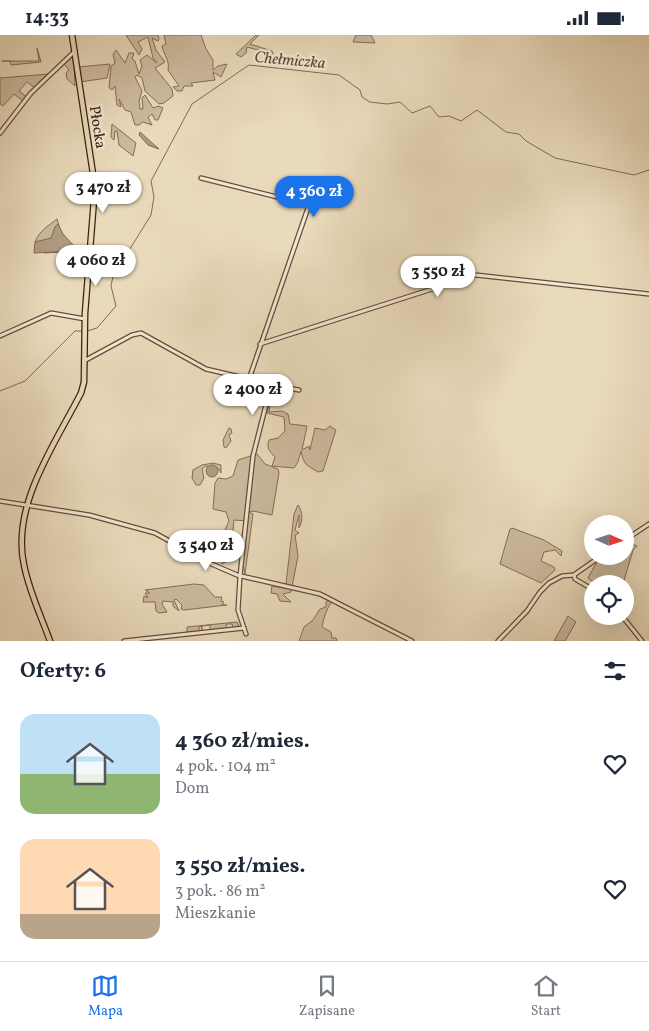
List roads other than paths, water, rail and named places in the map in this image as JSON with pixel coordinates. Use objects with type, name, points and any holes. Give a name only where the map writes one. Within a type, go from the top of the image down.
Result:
[{"type":"main road","name":"Płocka","points":[[26,504],[83,390],[85,319],[94,187],[72,35]]},
{"type":"main road","points":[[26,504],[23,562],[50,641]]},
{"type":"street","points":[[0,133],[31,93],[74,52]]},
{"type":"street","points":[[201,177],[309,205],[249,379]]},
{"type":"street","points":[[260,344],[476,275],[649,294]]},
{"type":"street","points":[[0,336],[51,313],[85,319]]},
{"type":"street","points":[[84,361],[132,335],[142,333],[201,366],[271,385],[299,390]]},
{"type":"street","points":[[246,634],[238,610],[240,576],[253,455],[271,385]]},
{"type":"street","points":[[0,501],[106,519],[156,533],[207,562],[240,576],[316,593],[412,641]]},
{"type":"street","points":[[634,534],[649,524]]},
{"type":"street","points":[[498,641],[527,611],[540,591],[549,583],[562,576],[574,575],[588,565]]},
{"type":"street","points":[[574,575],[575,579],[584,584]]},
{"type":"street","points":[[629,625],[642,641]]},
{"type":"street","points":[[124,641],[244,628]]},
{"type":"waterway","name":"Chełmiczka","points":[[87,331],[97,328],[116,306],[111,286],[113,276],[151,215],[154,197],[151,181],[192,104],[249,65],[339,75],[360,90],[362,97],[370,102],[387,104],[400,102],[412,113],[430,106],[439,117],[449,116],[461,121],[477,110],[506,132],[519,134],[526,141],[555,158],[634,175],[649,170]]},
{"type":"waterway","name":"Chełmiczka","points":[[0,391],[25,381],[75,331],[82,331]]}]
